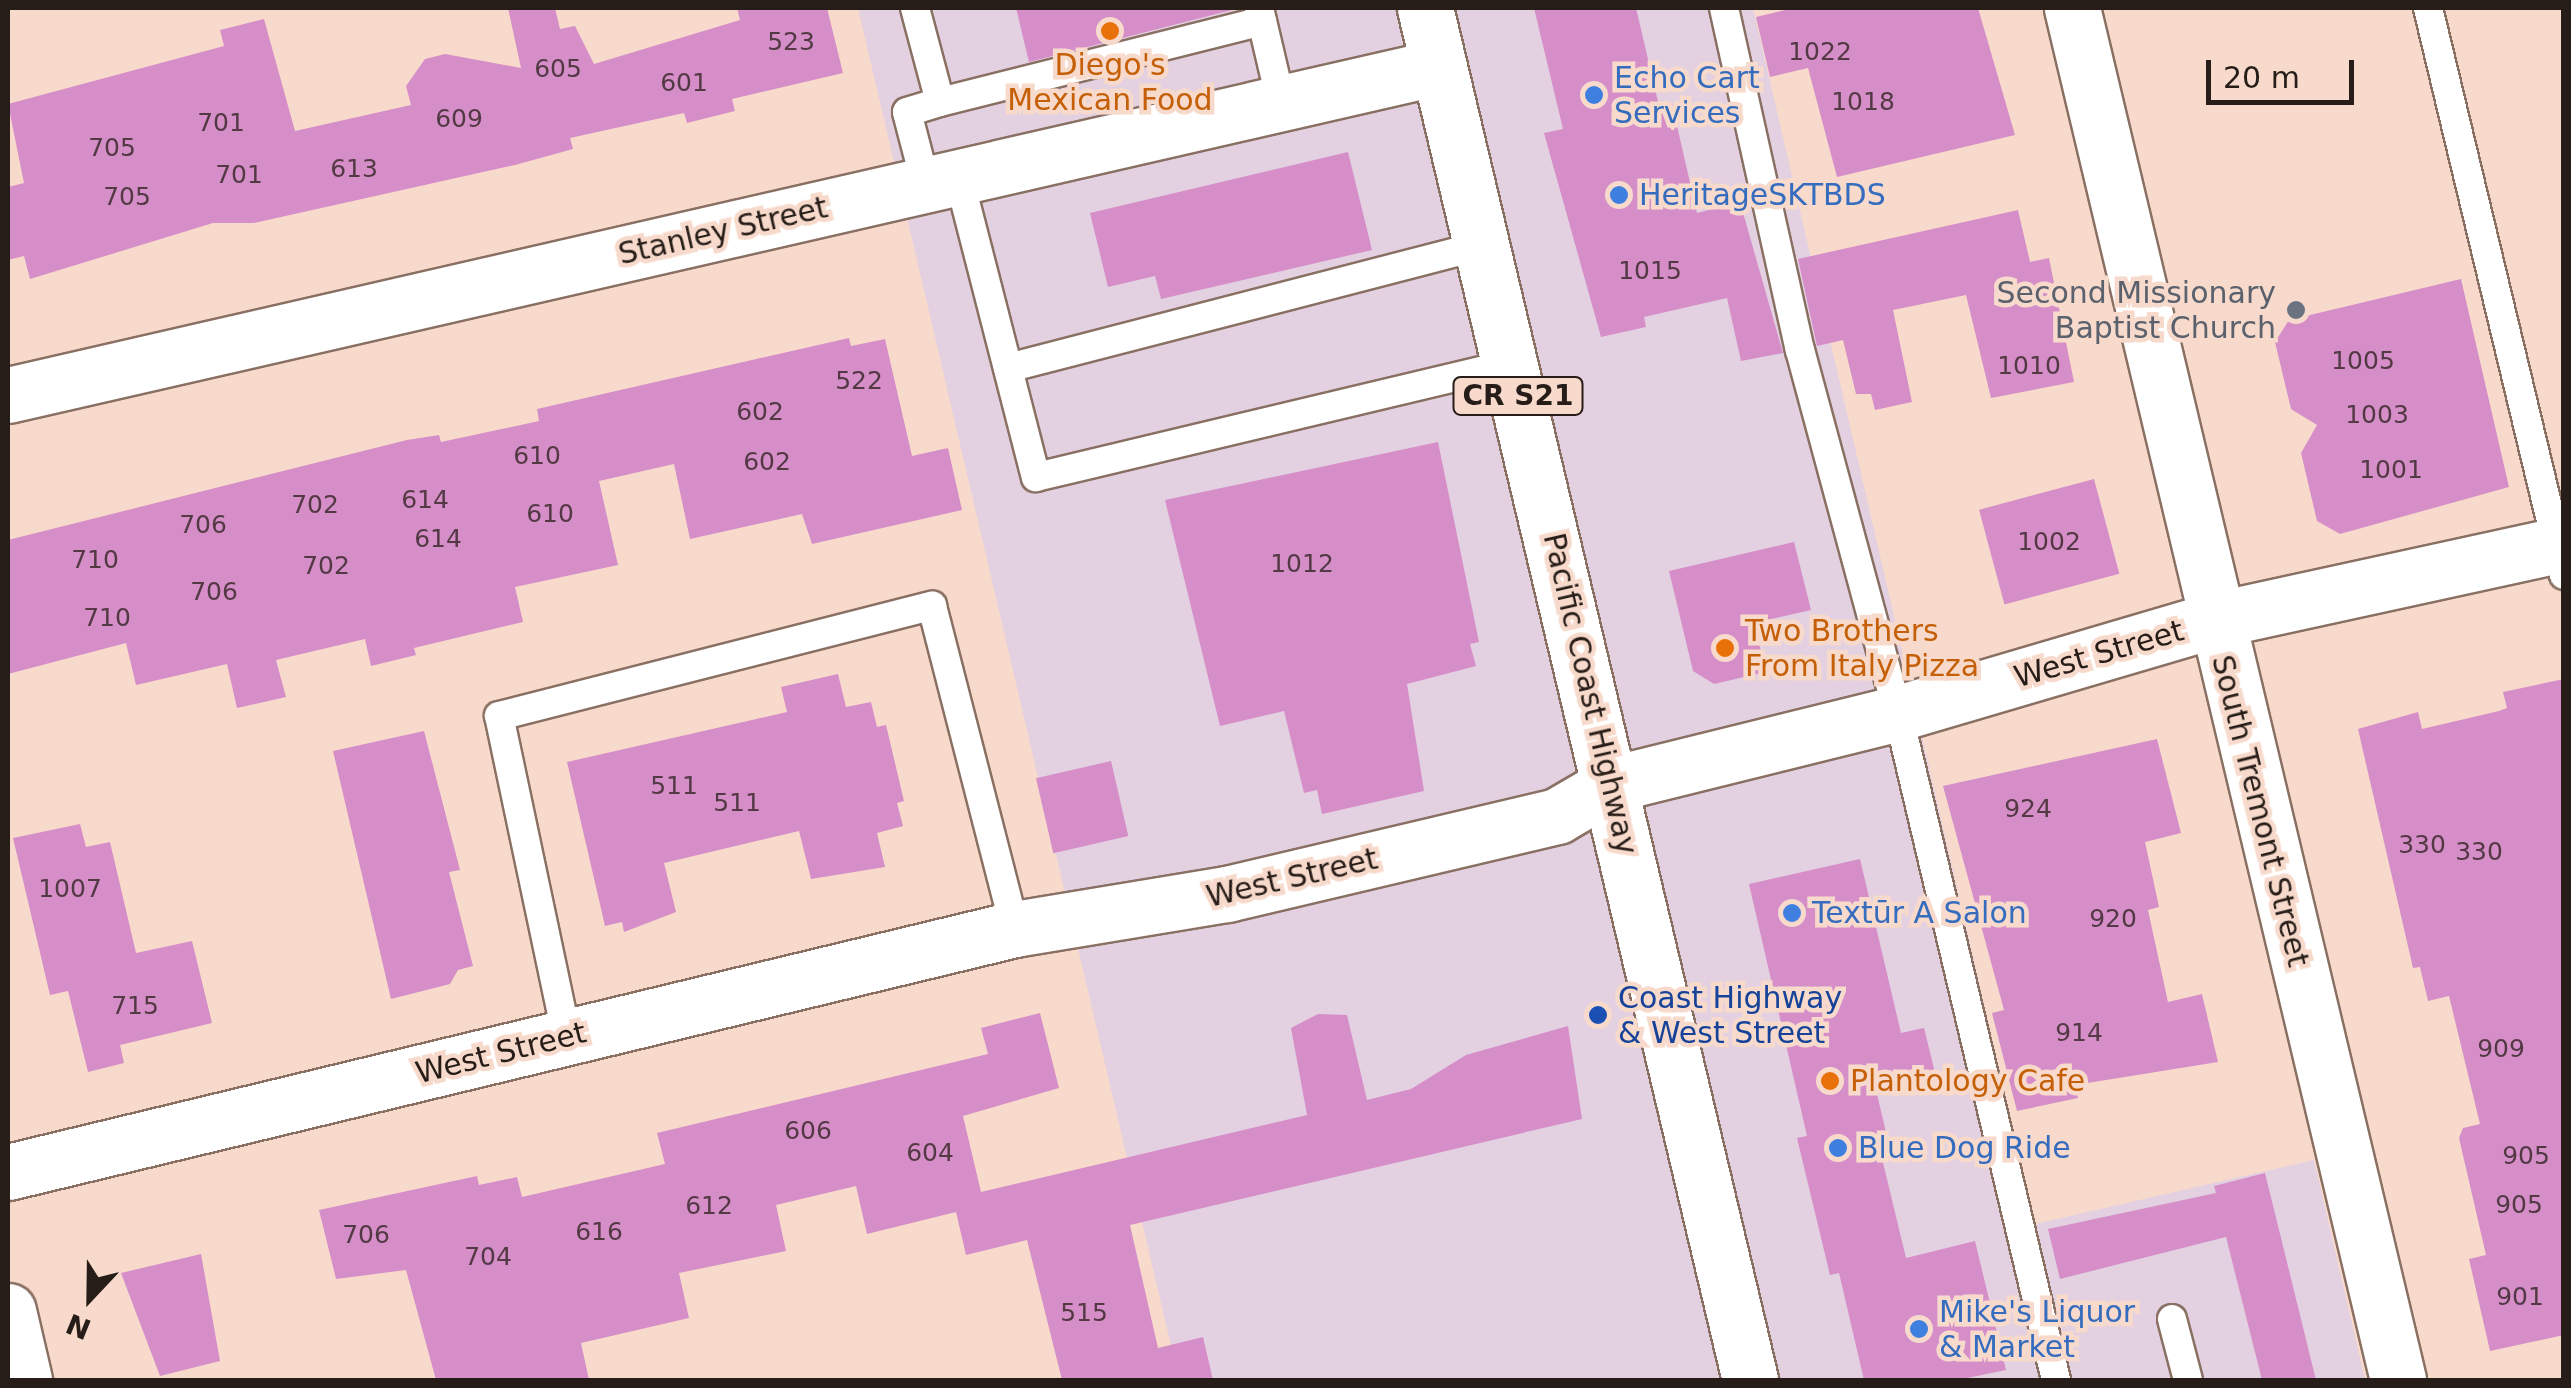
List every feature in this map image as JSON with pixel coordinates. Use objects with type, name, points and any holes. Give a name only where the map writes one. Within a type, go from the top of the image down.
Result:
[{"type":"street","name":"Pacific Coast Highway","points":[[1425,8],[1612,784],[1750,1380]]},
{"type":"street","name":"South Tremont Street","points":[[2072,8],[2214,620],[2398,1380]]},
{"type":"street","name":"Stanley Street","points":[[8,395],[1439,67]]},
{"type":"street","name":"West Street","points":[[8,1172],[1015,930],[1227,894],[1557,816],[1612,784],[1898,713],[2214,620],[2561,555]]},
{"type":"street","points":[[8,1311],[24,1380]]},
{"type":"lane","points":[[915,8],[940,102]]},
{"type":"lane","points":[[1724,8],[1800,350],[1898,713],[2056,1380]]},
{"type":"lane","points":[[2428,8],[2561,555]]},
{"type":"lane","points":[[1281,102],[1260,14],[907,112],[942,182],[1008,368],[1036,477],[1511,364]]},
{"type":"lane","points":[[1008,368],[1483,245]]},
{"type":"lane","points":[[567,1038],[499,716],[932,606],[1015,930]]},
{"type":"lane","points":[[2172,1320],[2188,1380]]},
{"type":"shaded area","points":[[858,8],[1753,8],[2035,1224],[2314,1160],[2365,1380],[1179,1380]]},
{"type":"building","points":[[508,8],[555,8],[560,29],[575,26],[594,64],[740,20],[737,8],[827,8],[843,73],[732,99],[735,111],[687,123],[684,113],[570,138],[573,149],[515,165],[254,223],[213,223],[30,279],[24,256],[8,260],[8,187],[24,183],[8,104],[224,46],[220,30],[264,19],[295,131],[411,105],[406,86],[425,59],[445,54],[521,68]]},
{"type":"building","points":[[1016,8],[1232,8],[1232,10],[1029,62]]},
{"type":"building","points":[[1534,8],[1636,8],[1659,106],[1672,104],[1697,213],[1740,202],[1783,353],[1741,361],[1727,298],[1644,317],[1646,327],[1601,337],[1544,133],[1563,129]]},
{"type":"building","points":[[1793,8],[1978,8],[2015,135],[1837,177],[1808,68],[1770,77],[1756,17]]},
{"type":"building","points":[[1348,152],[1372,250],[1161,299],[1155,276],[1108,287],[1090,213]]},
{"type":"building","points":[[2018,210],[2030,262],[2049,258],[2074,382],[1991,398],[1966,295],[1893,310],[1912,402],[1875,410],[1871,394],[1856,394],[1843,340],[1817,346],[1798,259]]},
{"type":"building","points":[[2461,279],[2509,487],[2340,534],[2317,521],[2301,453],[2317,425],[2291,409],[2275,342],[2289,320]]},
{"type":"building","points":[[849,338],[851,346],[885,339],[912,456],[948,448],[962,510],[812,544],[802,514],[690,539],[674,464],[599,481],[618,565],[515,587],[523,622],[414,648],[416,655],[371,666],[365,639],[276,660],[286,697],[237,708],[227,664],[136,685],[126,643],[8,674],[8,540],[407,440],[439,435],[441,442],[539,421],[537,409]]},
{"type":"building","points":[[1438,442],[1479,642],[1470,644],[1476,666],[1407,684],[1424,791],[1322,814],[1317,790],[1304,793],[1284,711],[1220,726],[1165,500]]},
{"type":"building","points":[[2094,479],[2119,574],[2004,604],[1979,510]]},
{"type":"building","points":[[1794,542],[1811,610],[1754,623],[1766,672],[1714,684],[1693,671],[1669,571]]},
{"type":"building","points":[[838,674],[846,707],[871,702],[877,727],[886,725],[904,801],[897,803],[903,826],[877,833],[885,867],[811,879],[799,831],[664,863],[676,912],[624,932],[622,922],[605,926],[567,762],[787,712],[781,687]]},
{"type":"building","points":[[2564,679],[2564,1335],[2490,1351],[2469,1259],[2486,1255],[2459,1138],[2463,1128],[2480,1124],[2449,996],[2428,1001],[2420,967],[2413,968],[2358,729],[2418,712],[2422,729],[2499,711],[2507,708],[2503,692]]},
{"type":"building","points":[[424,731],[460,870],[449,872],[473,966],[458,970],[450,984],[391,999],[333,751]]},
{"type":"building","points":[[2157,739],[2181,833],[2145,842],[2159,907],[2148,910],[2168,1002],[2202,994],[2218,1062],[2075,1085],[2078,1098],[2017,1111],[1992,1013],[2004,1010],[1943,786]]},
{"type":"building","points":[[1111,761],[1128,836],[1053,853],[1036,778]]},
{"type":"building","points":[[80,824],[86,847],[110,842],[136,953],[192,941],[212,1023],[120,1045],[124,1063],[88,1072],[68,991],[50,995],[13,838]]},
{"type":"building","points":[[1860,859],[1901,1033],[1924,1028],[1937,1081],[1877,1094],[1889,1145],[1879,1146],[1906,1258],[1975,1241],[2006,1370],[1958,1380],[1864,1380],[1839,1273],[1830,1275],[1797,1138],[1807,1136],[1749,884]]},
{"type":"building","points":[[1040,1013],[1059,1088],[963,1116],[981,1192],[1307,1115],[1291,1028],[1318,1014],[1347,1015],[1367,1100],[1411,1089],[1466,1055],[1568,1026],[1582,1119],[1130,1225],[1158,1348],[1203,1337],[1213,1380],[1062,1380],[1027,1240],[966,1255],[956,1212],[867,1234],[856,1186],[776,1205],[786,1251],[679,1273],[689,1318],[581,1343],[589,1380],[436,1380],[406,1270],[336,1279],[319,1210],[477,1176],[479,1185],[517,1177],[522,1197],[665,1164],[657,1133],[988,1054],[981,1028]]},
{"type":"building","points":[[2265,1173],[2316,1380],[2262,1380],[2226,1237],[2060,1279],[2048,1229],[2216,1193],[2214,1186]]},
{"type":"building","points":[[201,1254],[220,1361],[160,1376],[121,1273]]},
{"type":"place","name":"Diego's Mexican Food","points":[[1110,31]]},
{"type":"place","name":"Echo Cart Services","points":[[1594,95]]},
{"type":"place","name":"HeritageSKTBDS","points":[[1619,195]]},
{"type":"place","name":"Second Missionary Baptist Church","points":[[2296,310]]},
{"type":"place","name":"Two Brothers From Italy Pizza","points":[[1725,648]]},
{"type":"place","name":"Textūr A Salon","points":[[1792,913]]},
{"type":"place","name":"Coast Highway & West Street","points":[[1598,1015]]},
{"type":"place","name":"Plantology Cafe","points":[[1830,1081]]},
{"type":"place","name":"Blue Dog Ride","points":[[1838,1148]]},
{"type":"place","name":"Mike's Liquor & Market","points":[[1919,1329]]}]
